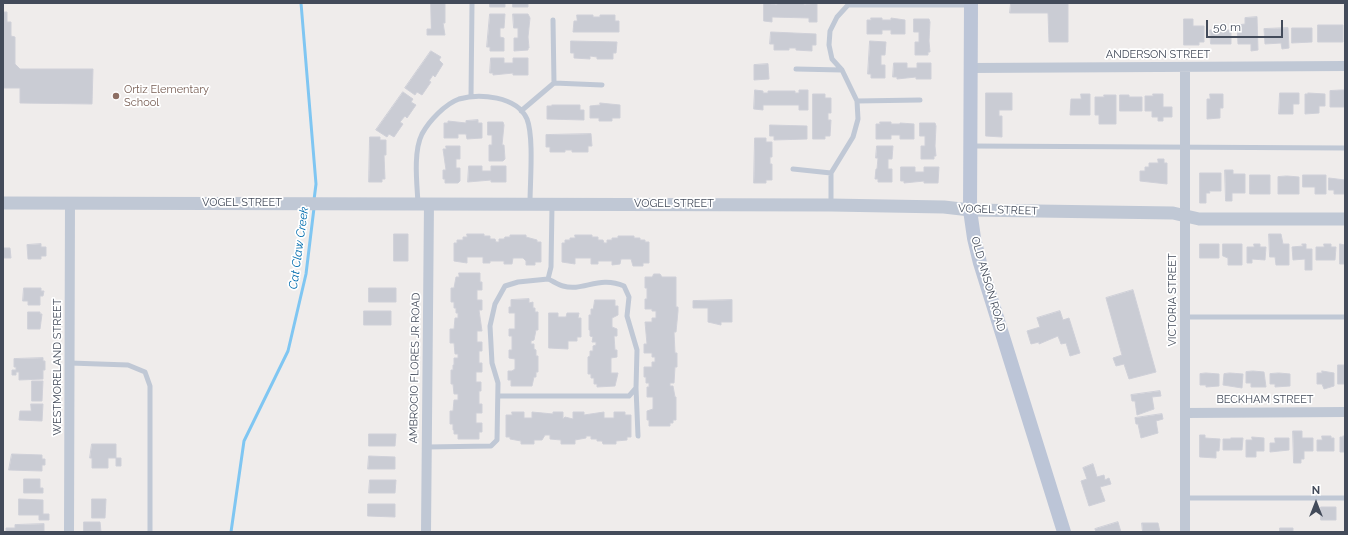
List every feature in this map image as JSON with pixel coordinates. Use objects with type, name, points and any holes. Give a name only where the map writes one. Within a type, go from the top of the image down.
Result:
[{"type":"main road","name":"OLD ANSON ROAD","points":[[971,4],[970,210],[974,238],[980,263],[1064,532]]},
{"type":"street","name":"ANDERSON STREET","points":[[971,68],[1345,66]]},
{"type":"street","name":"VICTORIA STREET","points":[[1185,68],[1185,532]]},
{"type":"street","name":"VOGEL STREET","points":[[3,203],[552,203],[831,205],[944,207],[970,210],[1173,213],[1199,219],[1345,219]]},
{"type":"street","name":"WESTMORELAND STREET","points":[[69,532],[70,203]]},
{"type":"street","name":"AMBROCIO FLORES JR ROAD","points":[[424,203],[427,447],[426,532]]},
{"type":"street","name":"BECKHAM STREET","points":[[1186,413],[1345,412]]},
{"type":"lane","points":[[471,97],[472,3]]},
{"type":"lane","points":[[831,205],[831,173],[853,138],[858,119],[857,101],[842,70],[832,59],[829,45],[830,30],[837,17],[848,4],[971,4]]},
{"type":"lane","points":[[553,20],[554,83]]},
{"type":"lane","points":[[796,69],[842,70]]},
{"type":"lane","points":[[521,111],[554,83],[602,85]]},
{"type":"lane","points":[[424,203],[417,157],[422,135],[446,106],[458,99],[471,97],[504,98],[521,111],[526,118],[529,127],[530,203]]},
{"type":"lane","points":[[857,101],[920,100]]},
{"type":"lane","points":[[970,146],[1345,148]]},
{"type":"lane","points":[[793,169],[831,173]]},
{"type":"lane","points":[[548,279],[551,267],[552,203]]},
{"type":"lane","points":[[427,447],[490,446],[497,440],[498,383],[492,363],[490,326],[496,304],[505,286],[518,282],[548,279],[563,286],[580,286],[594,282],[615,282],[624,286],[629,297],[627,316],[637,350],[636,388],[638,436]]},
{"type":"lane","points":[[1186,317],[1345,317]]},
{"type":"lane","points":[[70,363],[128,365],[145,372],[150,386],[150,532]]},
{"type":"lane","points":[[498,396],[629,396],[636,388]]},
{"type":"lane","points":[[1185,498],[1345,498]]},
{"type":"building","points":[[431,3],[445,3],[445,23],[443,23],[445,35],[427,35],[427,29],[431,29]]},
{"type":"building","points":[[490,3],[505,3],[505,7],[490,7]]},
{"type":"building","points":[[513,3],[528,3],[528,7],[513,7]]},
{"type":"building","points":[[764,3],[777,5],[777,3],[804,3],[804,5],[817,3],[817,22],[809,22],[809,18],[772,17],[772,22],[764,21]]},
{"type":"building","points":[[1011,3],[1068,3],[1068,42],[1049,42],[1048,13],[1010,13]]},
{"type":"building","points":[[3,12],[7,12],[7,22],[11,22],[11,36],[15,37],[15,64],[20,69],[93,69],[92,104],[20,103],[20,88],[3,88]]},
{"type":"building","points":[[490,14],[505,14],[504,28],[500,28],[500,37],[504,38],[504,51],[490,51],[490,47],[487,47]]},
{"type":"building","points":[[513,14],[528,14],[530,18],[528,50],[514,51],[514,38],[518,38],[518,28],[514,28]]},
{"type":"building","points":[[577,15],[593,15],[593,17],[600,17],[600,15],[615,15],[615,21],[619,21],[619,32],[573,32],[574,21],[577,21]]},
{"type":"building","points":[[1257,17],[1258,50],[1251,51],[1251,44],[1238,44],[1237,25],[1245,24],[1245,18]]},
{"type":"building","points":[[871,18],[882,18],[882,20],[891,20],[891,18],[905,20],[905,34],[891,34],[891,30],[882,30],[882,34],[867,34],[867,20],[871,20]]},
{"type":"building","points":[[914,19],[929,19],[930,52],[928,52],[928,55],[915,55],[915,42],[919,42],[919,32],[914,32]]},
{"type":"building","points":[[1184,19],[1193,19],[1193,26],[1204,26],[1204,42],[1199,42],[1199,45],[1184,45]]},
{"type":"building","points":[[1318,25],[1343,25],[1343,42],[1318,42]]},
{"type":"building","points":[[1288,28],[1289,48],[1282,49],[1281,43],[1265,44],[1264,29]]},
{"type":"building","points":[[1292,28],[1312,28],[1312,42],[1292,43]]},
{"type":"building","points":[[1210,30],[1231,30],[1231,44],[1211,44]]},
{"type":"building","points":[[771,32],[816,34],[816,45],[812,45],[812,51],[796,50],[796,48],[789,48],[789,50],[774,50],[774,44],[770,44]]},
{"type":"building","points":[[571,41],[617,42],[616,53],[613,53],[613,59],[597,59],[597,57],[590,56],[590,59],[574,58],[574,53],[571,53]]},
{"type":"building","points":[[870,41],[886,42],[885,55],[881,55],[881,65],[885,65],[885,78],[871,78],[871,74],[868,74]]},
{"type":"building","points":[[431,51],[441,57],[439,60],[443,64],[435,77],[433,75],[429,81],[431,82],[422,95],[417,92],[415,95],[405,88]]},
{"type":"building","points":[[491,58],[504,58],[504,63],[513,63],[513,58],[528,58],[528,75],[513,75],[513,73],[493,75],[493,73],[490,73]]},
{"type":"building","points":[[894,63],[907,63],[907,68],[917,68],[917,63],[931,63],[931,79],[916,79],[916,77],[897,79],[897,77],[893,77]]},
{"type":"building","points":[[768,64],[769,79],[754,80],[754,65]]},
{"type":"building","points":[[755,90],[763,91],[763,93],[768,93],[768,91],[795,91],[795,93],[799,93],[799,90],[808,90],[808,110],[799,110],[799,105],[763,105],[763,110],[754,109]]},
{"type":"building","points":[[1345,90],[1345,107],[1330,107],[1330,91]]},
{"type":"building","points":[[403,92],[413,99],[411,102],[416,105],[407,118],[405,116],[400,122],[403,124],[394,137],[389,134],[387,137],[376,130]]},
{"type":"building","points":[[986,93],[1012,93],[1012,110],[999,110],[999,116],[1002,116],[1002,137],[986,136]]},
{"type":"building","points":[[1280,93],[1299,93],[1299,104],[1293,104],[1293,114],[1279,114]]},
{"type":"building","points":[[813,94],[825,94],[825,98],[831,98],[831,113],[828,113],[828,120],[831,120],[830,136],[825,136],[825,139],[813,139]]},
{"type":"building","points":[[1081,94],[1090,94],[1090,115],[1070,115],[1071,99],[1081,99]]},
{"type":"building","points":[[1153,94],[1163,94],[1163,107],[1172,107],[1172,117],[1163,117],[1163,121],[1158,121],[1158,117],[1152,117],[1152,111],[1145,111],[1145,96],[1153,96]]},
{"type":"building","points":[[1210,94],[1223,94],[1223,108],[1220,108],[1220,118],[1207,119],[1207,99],[1210,99]]},
{"type":"building","points":[[1305,94],[1325,94],[1325,106],[1319,106],[1319,113],[1305,114]]},
{"type":"building","points":[[1104,95],[1116,95],[1116,124],[1099,124],[1099,115],[1095,115],[1095,97],[1104,97]]},
{"type":"building","points":[[1120,95],[1142,97],[1142,111],[1120,111]]},
{"type":"building","points":[[600,103],[620,105],[620,118],[612,118],[612,121],[599,121],[599,118],[590,118],[590,106],[600,105]]},
{"type":"building","points":[[580,105],[580,110],[584,110],[584,120],[547,119],[547,106]]},
{"type":"building","points":[[478,120],[478,123],[482,123],[482,138],[467,139],[466,134],[458,134],[458,138],[444,138],[444,123],[448,123],[448,121],[466,123],[466,121]]},
{"type":"building","points":[[488,122],[503,122],[502,145],[504,145],[505,159],[503,161],[489,161],[489,145],[492,145],[492,135],[488,135]]},
{"type":"building","points":[[880,122],[891,122],[891,124],[914,124],[914,139],[900,139],[900,135],[891,135],[891,139],[876,139],[876,124],[880,124]]},
{"type":"building","points":[[920,123],[935,123],[936,156],[934,156],[934,159],[921,159],[921,146],[925,146],[925,136],[920,136]]},
{"type":"building","points":[[770,125],[807,126],[807,139],[774,140],[774,136],[770,136]]},
{"type":"building","points":[[591,134],[592,146],[588,146],[588,152],[572,152],[572,150],[565,150],[565,152],[550,152],[550,147],[546,147],[546,135]]},
{"type":"building","points":[[370,137],[380,137],[380,140],[386,140],[386,155],[384,155],[385,179],[382,179],[382,182],[369,182]]},
{"type":"building","points":[[755,138],[766,138],[766,142],[772,142],[772,157],[770,157],[770,164],[772,164],[772,180],[766,180],[766,183],[754,183]]},
{"type":"building","points":[[446,146],[460,146],[460,159],[456,159],[456,168],[460,168],[460,181],[458,183],[445,183],[445,179],[443,179],[443,170],[446,170],[443,149],[446,149]]},
{"type":"building","points":[[877,146],[893,146],[892,159],[888,159],[888,169],[892,169],[892,182],[878,182],[878,179],[875,179],[878,158],[876,158]]},
{"type":"building","points":[[1158,159],[1164,159],[1164,163],[1167,163],[1167,184],[1140,181],[1140,171],[1145,171],[1145,167],[1149,167],[1149,163],[1158,163]]},
{"type":"building","points":[[469,166],[482,166],[482,171],[491,171],[491,166],[506,166],[506,182],[491,182],[491,180],[468,182]]},
{"type":"building","points":[[901,167],[915,167],[915,172],[924,172],[924,167],[939,167],[938,183],[924,183],[924,181],[904,183],[904,181],[901,181]]},
{"type":"building","points":[[1225,170],[1233,170],[1233,174],[1245,174],[1245,193],[1232,193],[1232,201],[1226,201]]},
{"type":"building","points":[[1200,173],[1221,173],[1221,191],[1209,191],[1210,193],[1206,193],[1206,203],[1200,203]]},
{"type":"building","points":[[1250,175],[1270,175],[1270,194],[1250,194]]},
{"type":"building","points":[[1303,175],[1326,175],[1326,194],[1315,194],[1315,187],[1303,187]]},
{"type":"building","points":[[1278,177],[1299,177],[1299,194],[1278,194]]},
{"type":"building","points":[[1329,178],[1345,180],[1345,194],[1334,194],[1334,190],[1329,190]]},
{"type":"building","points":[[394,234],[408,234],[408,261],[394,261]]},
{"type":"building","points":[[467,234],[484,234],[484,236],[490,236],[490,239],[495,239],[496,242],[499,242],[499,239],[510,237],[510,235],[526,235],[526,237],[537,240],[537,242],[541,242],[541,262],[535,262],[535,265],[526,265],[526,261],[523,258],[513,258],[512,264],[504,264],[504,261],[490,261],[490,263],[483,263],[483,257],[467,257],[467,263],[454,261],[454,243],[457,243],[457,240],[463,240],[463,237],[467,237]]},
{"type":"building","points":[[1269,234],[1281,234],[1283,244],[1289,244],[1289,265],[1276,265],[1275,257],[1270,257]]},
{"type":"building","points":[[575,235],[592,235],[592,237],[598,237],[598,240],[603,240],[604,243],[607,243],[607,240],[612,240],[612,238],[618,238],[618,236],[634,236],[634,238],[640,238],[640,240],[649,242],[649,263],[643,263],[643,266],[633,266],[631,259],[621,259],[620,264],[612,265],[612,261],[598,261],[598,264],[591,264],[591,258],[575,258],[575,264],[562,262],[562,243],[565,243],[565,240],[570,240],[570,238],[575,238]]},
{"type":"building","points":[[41,244],[41,247],[46,247],[46,256],[41,256],[41,259],[28,259],[27,245]]},
{"type":"building","points":[[1200,244],[1219,244],[1219,258],[1200,258]]},
{"type":"building","points":[[1223,244],[1242,244],[1242,265],[1228,265],[1228,258],[1223,256]]},
{"type":"building","points":[[1254,244],[1260,244],[1260,247],[1266,247],[1265,260],[1252,259],[1252,263],[1247,263],[1247,247],[1254,247]]},
{"type":"building","points":[[1302,244],[1306,244],[1306,249],[1312,249],[1312,270],[1305,270],[1305,259],[1293,260],[1292,247],[1303,246]]},
{"type":"building","points":[[1324,244],[1331,244],[1331,247],[1336,247],[1335,260],[1316,260],[1316,247],[1324,247]]},
{"type":"building","points":[[1340,244],[1345,245],[1345,264],[1340,264]]},
{"type":"building","points":[[3,248],[10,248],[11,258],[3,258]]},
{"type":"building","points":[[459,273],[480,273],[480,282],[482,282],[482,290],[477,290],[477,300],[482,300],[482,310],[479,310],[482,331],[477,331],[477,342],[482,342],[482,351],[479,351],[479,363],[482,363],[482,372],[476,372],[476,382],[481,382],[479,404],[482,404],[482,413],[476,413],[476,423],[482,423],[482,432],[479,432],[479,439],[458,439],[458,434],[454,434],[453,424],[450,424],[450,411],[453,411],[454,400],[458,400],[458,394],[454,394],[453,384],[451,384],[451,370],[453,370],[454,358],[458,358],[458,354],[455,354],[454,343],[450,343],[450,329],[454,329],[455,318],[458,318],[458,313],[456,313],[456,308],[454,308],[454,302],[451,302],[451,288],[454,288],[456,277],[459,277]]},
{"type":"building","points":[[654,274],[660,274],[662,277],[676,277],[676,307],[678,307],[678,311],[676,332],[674,332],[677,367],[675,367],[674,383],[670,383],[670,386],[673,386],[676,397],[676,420],[673,420],[673,423],[670,423],[670,426],[649,426],[649,420],[647,420],[647,411],[653,409],[653,397],[647,397],[647,387],[649,387],[649,383],[646,383],[646,377],[644,377],[644,367],[652,367],[652,362],[655,362],[655,357],[652,357],[652,353],[644,353],[644,344],[647,344],[645,322],[652,322],[652,318],[656,318],[656,311],[652,311],[652,309],[645,309],[647,288],[645,288],[645,277],[652,277]]},
{"type":"building","points":[[24,288],[41,288],[41,291],[44,291],[43,296],[40,296],[40,305],[28,305],[28,301],[23,301]]},
{"type":"building","points":[[369,288],[396,288],[396,302],[369,302]]},
{"type":"building","points":[[1133,290],[1156,372],[1129,379],[1124,364],[1116,366],[1113,358],[1122,355],[1106,298]]},
{"type":"building","points":[[529,299],[529,303],[533,302],[535,312],[538,312],[538,330],[536,330],[534,340],[531,341],[531,344],[534,344],[536,356],[538,356],[538,372],[536,372],[536,377],[534,377],[532,386],[511,386],[511,380],[508,380],[508,371],[515,369],[515,359],[509,358],[509,350],[512,350],[512,336],[509,336],[509,329],[515,329],[515,313],[509,313],[509,307],[511,307],[511,300]]},
{"type":"building","points":[[595,300],[615,300],[615,306],[618,306],[618,315],[612,318],[612,327],[617,329],[617,336],[614,336],[617,357],[611,358],[611,373],[618,373],[615,386],[597,387],[597,384],[594,384],[594,378],[591,378],[591,374],[588,374],[588,357],[590,356],[590,351],[593,351],[593,346],[596,345],[596,342],[592,342],[593,337],[590,336],[589,330],[589,315],[591,315],[591,309],[593,309]]},
{"type":"building","points":[[732,300],[732,322],[721,322],[721,325],[708,322],[708,308],[693,308],[693,301]]},
{"type":"building","points":[[364,311],[391,311],[391,325],[364,325]]},
{"type":"building","points":[[1060,311],[1063,320],[1069,318],[1080,353],[1070,356],[1066,343],[1061,344],[1058,336],[1039,344],[1039,342],[1031,344],[1027,331],[1040,327],[1037,318]]},
{"type":"building","points":[[28,312],[40,312],[40,314],[42,314],[40,329],[28,329]]},
{"type":"building","points":[[549,313],[558,313],[558,317],[566,317],[567,313],[579,313],[578,318],[581,318],[581,337],[577,337],[577,341],[568,341],[568,349],[549,348]]},
{"type":"building","points":[[43,358],[43,361],[45,361],[45,370],[43,370],[43,379],[19,380],[19,372],[16,372],[16,375],[12,375],[12,370],[16,370],[16,367],[14,367],[14,359]]},
{"type":"building","points":[[1338,365],[1345,365],[1345,384],[1338,384]]},
{"type":"building","points":[[1322,371],[1334,373],[1334,386],[1324,389],[1322,384],[1317,384],[1317,373],[1322,373]]},
{"type":"building","points":[[1246,372],[1264,372],[1266,387],[1251,387],[1251,383],[1246,383]]},
{"type":"building","points":[[1200,374],[1219,374],[1219,386],[1206,387],[1206,385],[1200,385]]},
{"type":"building","points":[[1224,374],[1243,374],[1242,388],[1223,385]]},
{"type":"building","points":[[1270,374],[1290,374],[1290,386],[1275,387],[1275,384],[1270,384]]},
{"type":"building","points":[[32,381],[43,381],[42,401],[32,401]]},
{"type":"building","points":[[1160,391],[1161,396],[1152,397],[1154,409],[1137,415],[1135,401],[1132,401],[1131,395]]},
{"type":"building","points":[[31,404],[43,404],[42,421],[19,420],[20,411],[31,411]]},
{"type":"building","points":[[512,412],[524,412],[524,418],[532,418],[532,412],[553,414],[553,412],[563,412],[563,419],[565,417],[573,419],[573,412],[584,412],[584,415],[604,412],[604,418],[614,418],[614,412],[625,412],[625,415],[631,415],[631,437],[627,437],[627,440],[616,441],[616,444],[603,444],[602,441],[591,439],[591,436],[586,436],[586,438],[575,440],[575,444],[561,444],[561,440],[550,439],[550,435],[545,435],[542,440],[534,440],[534,444],[521,444],[521,441],[506,437],[506,415],[512,415]]},
{"type":"building","points":[[1162,414],[1163,419],[1156,421],[1158,433],[1141,438],[1135,418]]},
{"type":"building","points":[[1293,431],[1302,431],[1302,438],[1313,438],[1313,451],[1304,451],[1304,459],[1301,459],[1301,463],[1294,463]]},
{"type":"building","points":[[369,434],[396,434],[395,446],[369,446]]},
{"type":"building","points":[[1200,435],[1205,435],[1205,438],[1220,439],[1219,451],[1216,451],[1216,458],[1200,457]]},
{"type":"building","points":[[1322,436],[1331,436],[1331,438],[1334,438],[1334,451],[1317,451],[1317,440],[1322,440]]},
{"type":"building","points":[[1345,436],[1345,452],[1340,452],[1340,437]]},
{"type":"building","points":[[1252,437],[1264,438],[1264,451],[1256,451],[1256,457],[1246,457],[1246,440],[1252,440]]},
{"type":"building","points":[[1243,438],[1242,450],[1223,450],[1223,439]]},
{"type":"building","points":[[1275,438],[1289,438],[1289,450],[1270,452],[1270,443],[1275,443]]},
{"type":"building","points":[[92,444],[116,444],[116,458],[108,458],[108,468],[92,468],[92,458],[90,458]]},
{"type":"building","points":[[12,454],[42,455],[42,459],[45,459],[45,465],[42,465],[42,471],[9,470]]},
{"type":"building","points":[[369,456],[395,457],[395,469],[368,469]]},
{"type":"building","points":[[116,458],[121,458],[121,466],[116,466]]},
{"type":"building","points":[[1093,464],[1097,477],[1104,475],[1105,480],[1109,478],[1111,484],[1100,487],[1105,501],[1089,506],[1081,481],[1087,479],[1083,468]]},
{"type":"building","points":[[24,479],[40,479],[40,488],[43,488],[43,493],[24,493]]},
{"type":"building","points":[[370,480],[396,480],[395,493],[369,493]]},
{"type":"building","points":[[19,499],[43,500],[43,514],[49,514],[49,520],[39,520],[39,515],[19,515]]},
{"type":"building","points":[[92,499],[106,499],[105,518],[92,518]]},
{"type":"building","points":[[368,504],[395,504],[395,517],[368,516]]},
{"type":"building","points":[[1321,507],[1336,507],[1336,520],[1321,520]]},
{"type":"building","points":[[84,522],[100,522],[101,532],[84,532]]},
{"type":"building","points":[[1118,522],[1121,532],[1096,532],[1095,529]]},
{"type":"building","points":[[1142,523],[1158,523],[1160,532],[1143,532]]},
{"type":"building","points":[[44,524],[44,532],[6,532],[6,528],[15,528],[15,525]]},
{"type":"building","points":[[1280,528],[1293,528],[1293,532],[1280,532]]},
{"type":"waterway","name":"Cat Claw Creek","points":[[301,3],[316,184],[314,200]]},
{"type":"waterway","name":"Cat Claw Creek","points":[[231,532],[244,441],[288,351],[306,274],[314,208]]},
{"type":"place","name":"Ortiz Elementary School","points":[[116,96]]}]
